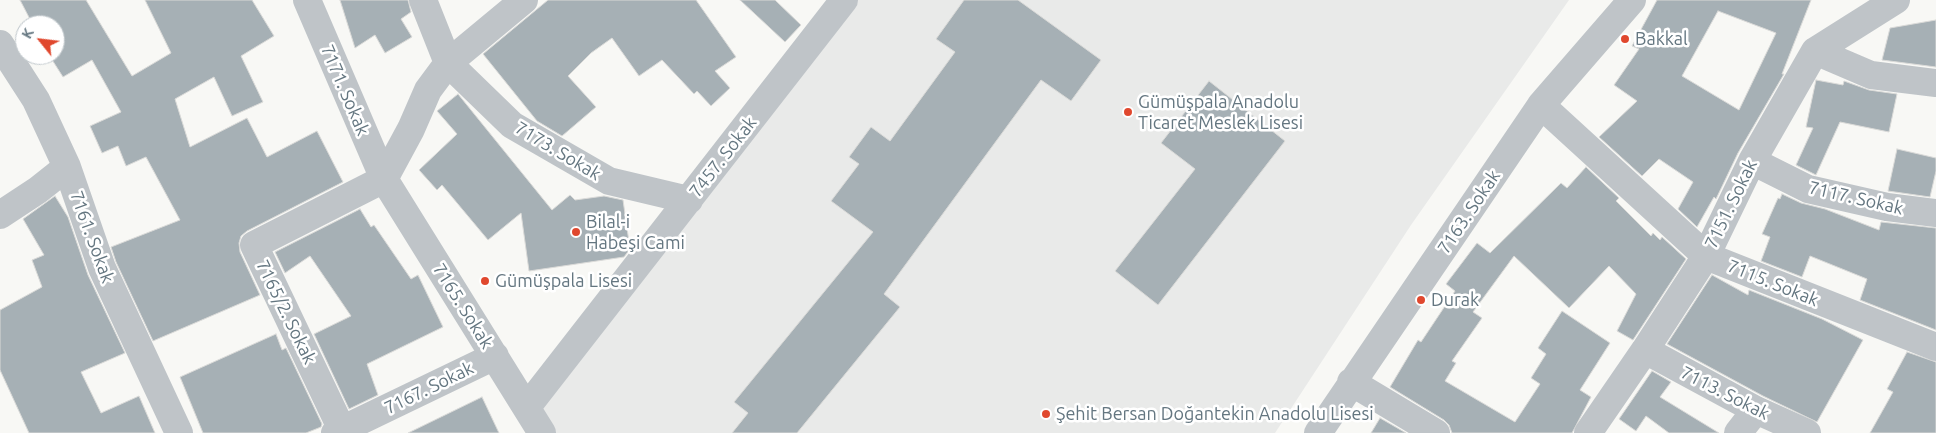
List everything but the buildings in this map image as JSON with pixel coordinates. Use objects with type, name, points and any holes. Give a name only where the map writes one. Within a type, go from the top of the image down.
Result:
[{"type":"street","name":"7171. Sokak","points":[[307,0],[384,179]]},
{"type":"street","points":[[423,0],[448,63]]},
{"type":"street","points":[[384,179],[411,129],[428,90],[448,63],[524,0]]},
{"type":"street","name":"7457. Sokak","points":[[527,407],[844,0]]},
{"type":"street","name":"7163. Sokak","points":[[1318,433],[1541,106],[1632,0]]},
{"type":"street","name":"7151. Sokak","points":[[1588,433],[1706,256],[1752,161],[1815,51],[1896,0]]},
{"type":"street","name":"7161. Sokak","points":[[0,44],[36,100],[67,167],[102,268],[179,433]]},
{"type":"street","points":[[1815,51],[1871,74],[1936,84]]},
{"type":"street","name":"7173. Sokak","points":[[448,63],[512,125],[609,181],[689,200]]},
{"type":"street","name":"7115. Sokak","points":[[1541,106],[1706,256],[1936,347]]},
{"type":"street","name":"7117. Sokak","points":[[1752,161],[1808,189],[1887,207],[1936,213]]},
{"type":"street","points":[[0,214],[38,190],[67,167]]},
{"type":"street","name":"7165. Sokak","points":[[384,179],[542,433]]},
{"type":"street","name":"7165/2. Sokak","points":[[339,431],[254,245],[384,179]]},
{"type":"street","name":"7113. Sokak","points":[[1645,350],[1756,410],[1807,433]]},
{"type":"street","name":"7167. Sokak","points":[[339,431],[495,356]]},
{"type":"street","points":[[1351,382],[1436,433]]},
{"type":"street","points":[[1738,433],[1756,410]]},
{"type":"shaded area","name":"Gümüşpala Anadolu Ticaret Meslek Lisesi","points":[[851,0],[1569,0],[1411,225],[1275,433],[553,433],[540,412]]},
{"type":"place","name":"Bakkal","points":[[1625,39]]},
{"type":"place","name":"Gümüşpala Anadolu Ticaret Meslek Lisesi","points":[[1128,112]]},
{"type":"place","name":"Bilal-i Habeşi Cami","points":[[576,232]]},
{"type":"place","name":"Gümüşpala Lisesi","points":[[485,281]]},
{"type":"place","name":"Durak","points":[[1421,300]]},
{"type":"place","name":"Şehit Bersan Doğantekin Anadolu Lisesi","points":[[1046,414]]}]
